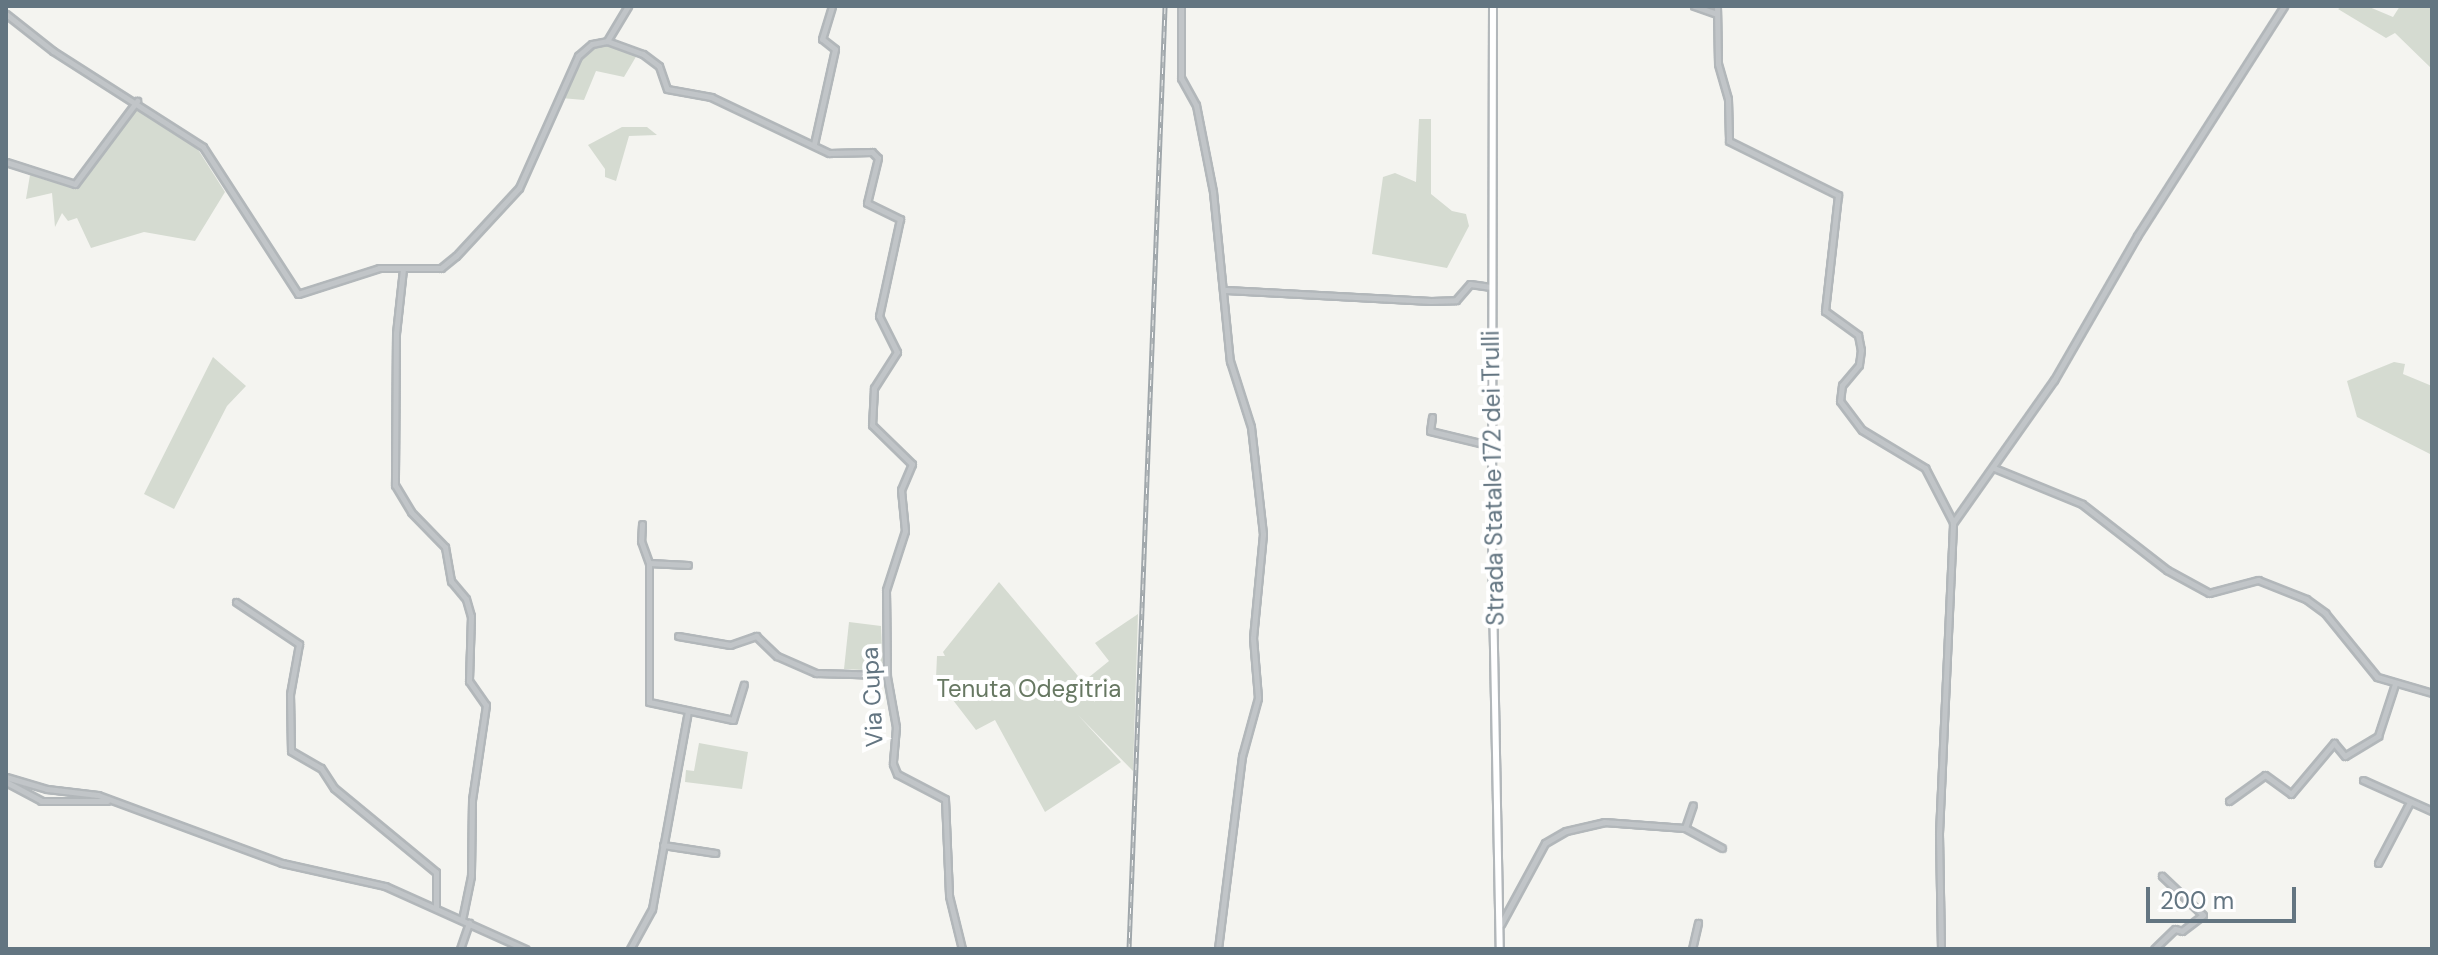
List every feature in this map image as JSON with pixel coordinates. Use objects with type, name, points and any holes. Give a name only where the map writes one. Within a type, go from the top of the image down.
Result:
[{"type":"main road","name":"Strada Statale 172 dei Trulli","points":[[1493,6],[1492,446],[1500,949]]},
{"type":"street","points":[[6,14],[53,51],[137,101],[203,147],[298,294],[379,268],[441,268],[507,204],[534,158],[578,56],[607,41],[628,6]]},
{"type":"street","points":[[607,41],[652,60],[667,89],[711,97],[814,144],[835,49],[822,39],[832,6]]},
{"type":"street","points":[[1181,6],[1181,78],[1196,105],[1226,290],[1230,361],[1251,427],[1263,534],[1253,638],[1258,698],[1242,756],[1218,949]]},
{"type":"street","points":[[1694,6],[1717,14]]},
{"type":"street","points":[[1717,6],[1718,64],[1728,99],[1729,141],[1838,195],[1825,311],[1858,335],[1861,350],[1859,365],[1842,385],[1840,401],[1862,430],[1925,468],[1953,523],[1939,833],[1941,949]]},
{"type":"street","points":[[1953,523],[2054,380],[2137,236],[2284,6]]},
{"type":"street","points":[[6,162],[75,184],[137,101]]},
{"type":"street","name":"Via Cupa","points":[[814,144],[829,153],[872,152],[878,158],[867,203],[900,219],[879,316],[897,352],[874,388],[872,425],[912,464],[901,490],[905,531],[886,590],[887,675],[896,727],[895,771],[945,799],[949,896],[962,949]]},
{"type":"street","points":[[403,269],[396,333],[395,485],[411,512],[445,547],[451,581],[466,599],[471,616],[469,681],[486,709],[462,920]]},
{"type":"street","points":[[1226,290],[1431,301],[1456,300],[1470,284],[1491,287]]},
{"type":"street","points":[[1432,417],[1430,431],[1492,446]]},
{"type":"street","points":[[1994,468],[2082,504],[2167,570],[2209,593],[2258,580],[2306,599],[2325,613],[2372,674],[2395,684],[2432,693]]},
{"type":"street","points":[[642,524],[641,541],[649,563],[648,700],[736,720],[744,685]]},
{"type":"street","points":[[649,563],[688,565]]},
{"type":"street","points":[[236,602],[299,644],[290,694],[291,751],[321,768],[334,788],[436,872],[436,908]]},
{"type":"street","points":[[678,636],[730,645],[756,636],[777,656],[816,673],[887,675]]},
{"type":"street","points":[[2229,801],[2265,775],[2291,794],[2334,743],[2345,756],[2378,736],[2395,684]]},
{"type":"street","points":[[630,949],[652,909],[688,711]]},
{"type":"street","points":[[6,779],[41,801],[116,802]]},
{"type":"street","points":[[6,779],[116,802],[282,863],[385,886],[525,949]]},
{"type":"street","points":[[2363,780],[2432,811]]},
{"type":"street","points":[[2378,863],[2410,802]]},
{"type":"street","points":[[1685,828],[1693,805]]},
{"type":"street","points":[[1500,925],[1545,843],[1566,831],[1604,822],[1685,828],[1722,848]]},
{"type":"street","points":[[663,845],[715,853]]},
{"type":"street","points":[[2154,949],[2175,929],[2182,931],[2203,915],[2162,876]]},
{"type":"street","points":[[460,949],[469,923]]},
{"type":"street","points":[[1692,949],[1698,923]]},
{"type":"green space","points":[[2343,6],[2367,6],[2393,17],[2400,6],[2432,6],[2432,69],[2395,33],[2386,38],[2338,9]]},
{"type":"green space","points":[[611,44],[637,55],[624,77],[596,71],[584,100],[561,98],[585,49]]},
{"type":"green space","points":[[136,105],[197,148],[225,192],[195,241],[144,232],[91,248],[77,218],[68,221],[62,213],[55,227],[52,193],[26,199],[30,175],[72,188]]},
{"type":"green space","points":[[1419,119],[1431,119],[1431,194],[1452,211],[1466,214],[1469,226],[1447,268],[1372,254],[1383,177],[1395,173],[1416,182]]},
{"type":"green space","points":[[622,127],[647,127],[657,135],[629,136],[616,181],[605,177],[605,169],[588,145]]},
{"type":"green space","points":[[213,357],[246,386],[227,406],[174,509],[144,494]]},
{"type":"green space","points":[[2394,362],[2405,364],[2403,374],[2432,386],[2432,455],[2357,417],[2347,381]]},
{"type":"green space","name":"Tenuta Odegitria","points":[[999,582],[1083,682],[1109,661],[1095,643],[1138,614],[1133,771],[1078,715],[1121,762],[1045,812],[995,720],[976,730],[936,678],[937,656],[945,656],[943,652]]},
{"type":"green space","points":[[849,622],[881,626],[883,671],[844,669]]},
{"type":"green space","points":[[699,743],[748,752],[742,789],[685,782],[686,770],[694,771]]},
{"type":"railway","points":[[1129,949],[1165,6]]}]
